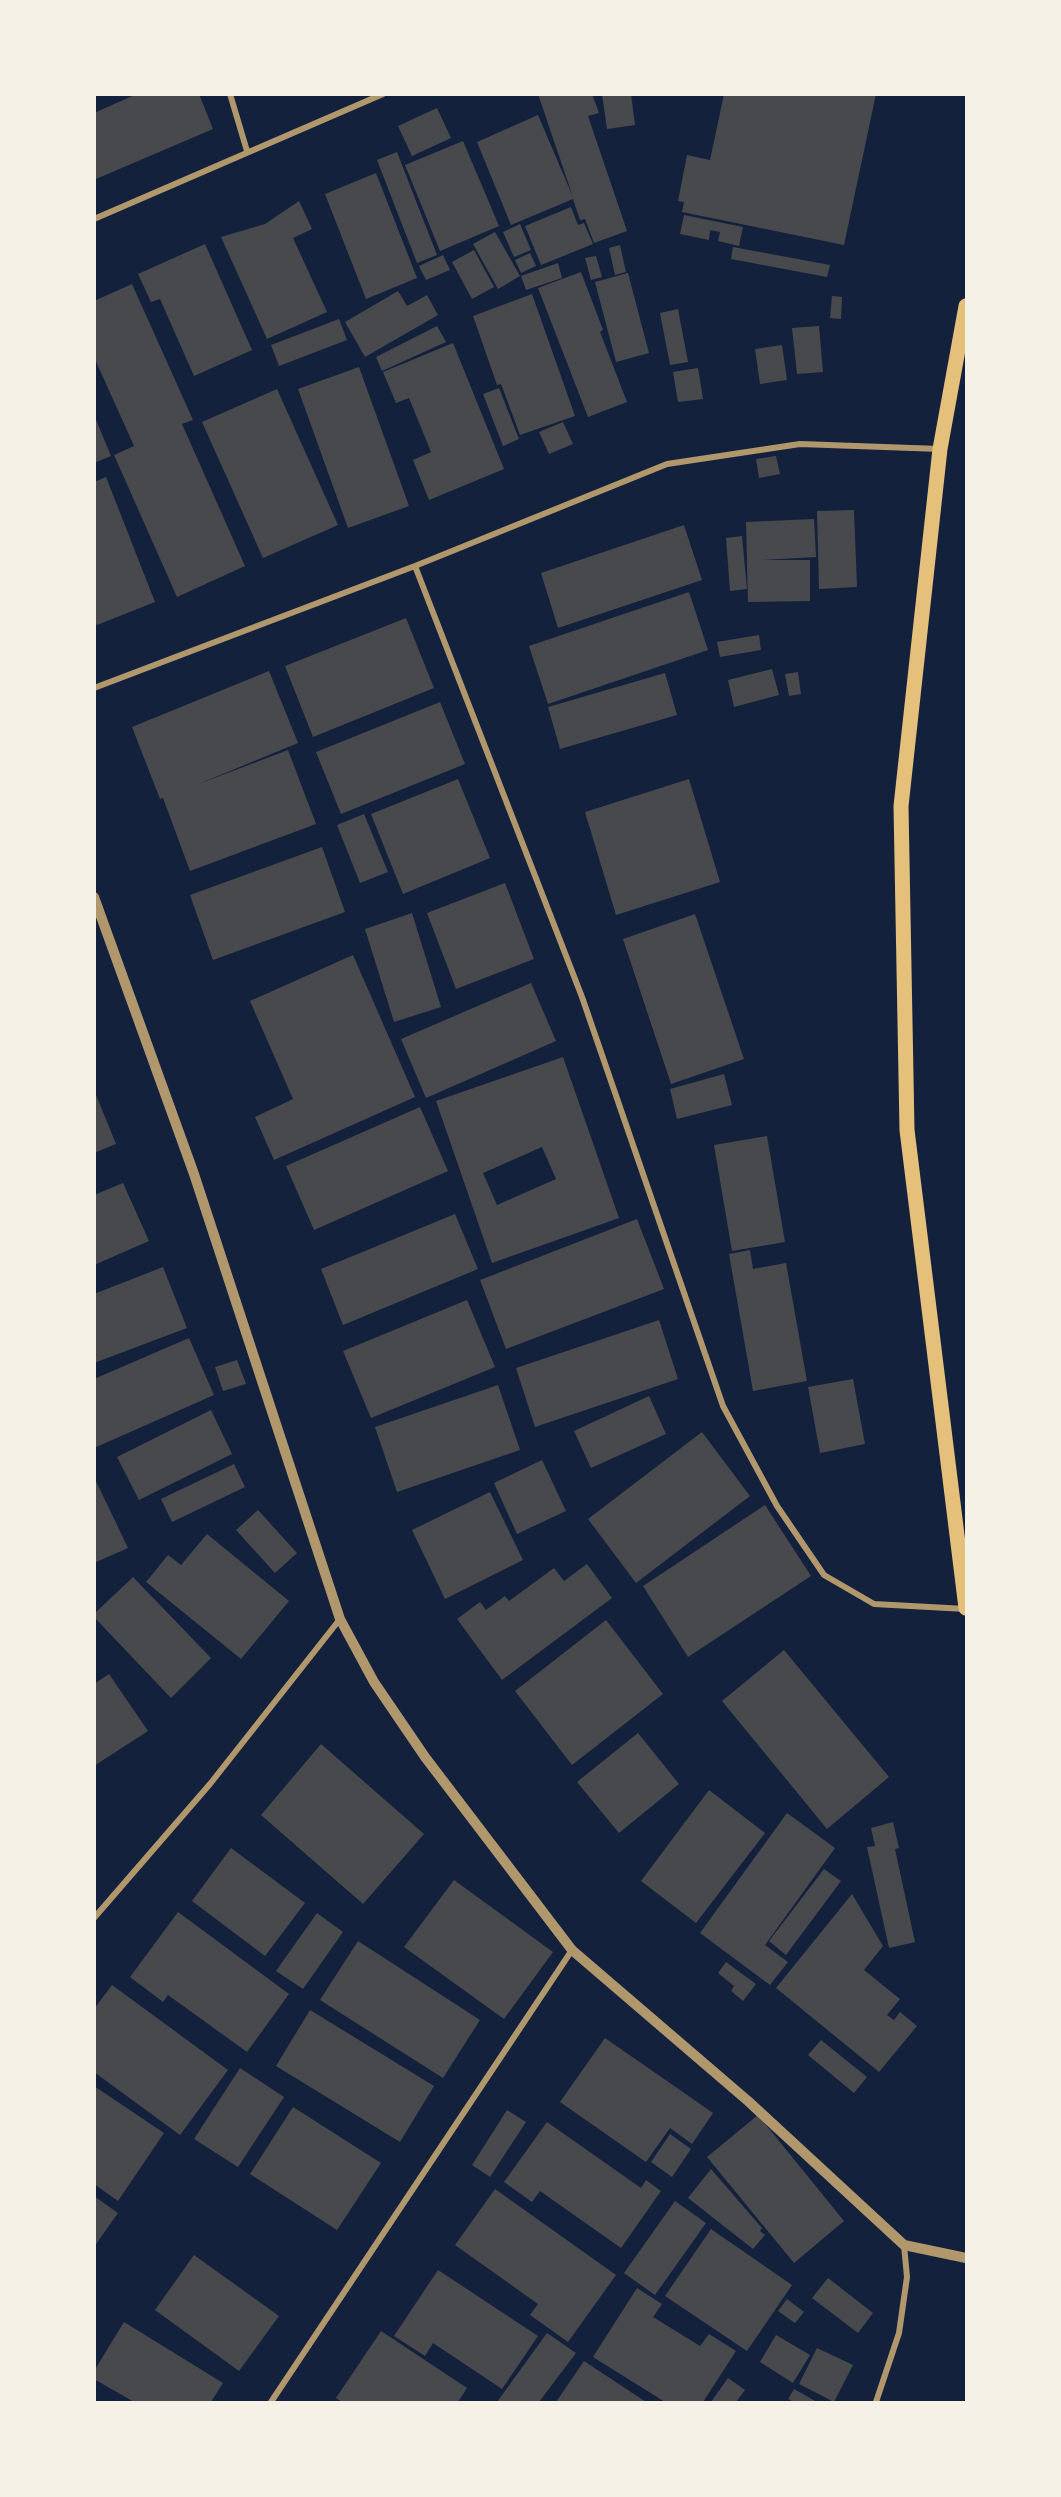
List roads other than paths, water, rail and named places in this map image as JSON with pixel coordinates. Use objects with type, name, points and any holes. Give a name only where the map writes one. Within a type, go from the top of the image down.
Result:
[{"type":"main road","points":[[966,306],[940,449],[901,807],[907,1130],[966,1609]]},
{"type":"street","points":[[230,94],[247,152]]},
{"type":"street","points":[[94,219],[383,94]]},
{"type":"street","points":[[94,688],[416,566],[667,464],[800,444],[940,449]]},
{"type":"street","points":[[416,566],[582,997],[723,1406],[777,1506],[824,1575],[874,1604],[966,1609]]},
{"type":"street","points":[[94,897],[194,1174],[340,1619],[374,1682],[425,1757],[572,1950],[748,2101],[904,2245],[966,2258]]},
{"type":"street","points":[[94,1918],[210,1784],[340,1619]]},
{"type":"street","points":[[271,2403],[572,1950]]},
{"type":"street","points":[[876,2403],[899,2333],[907,2277],[904,2245]]}]
